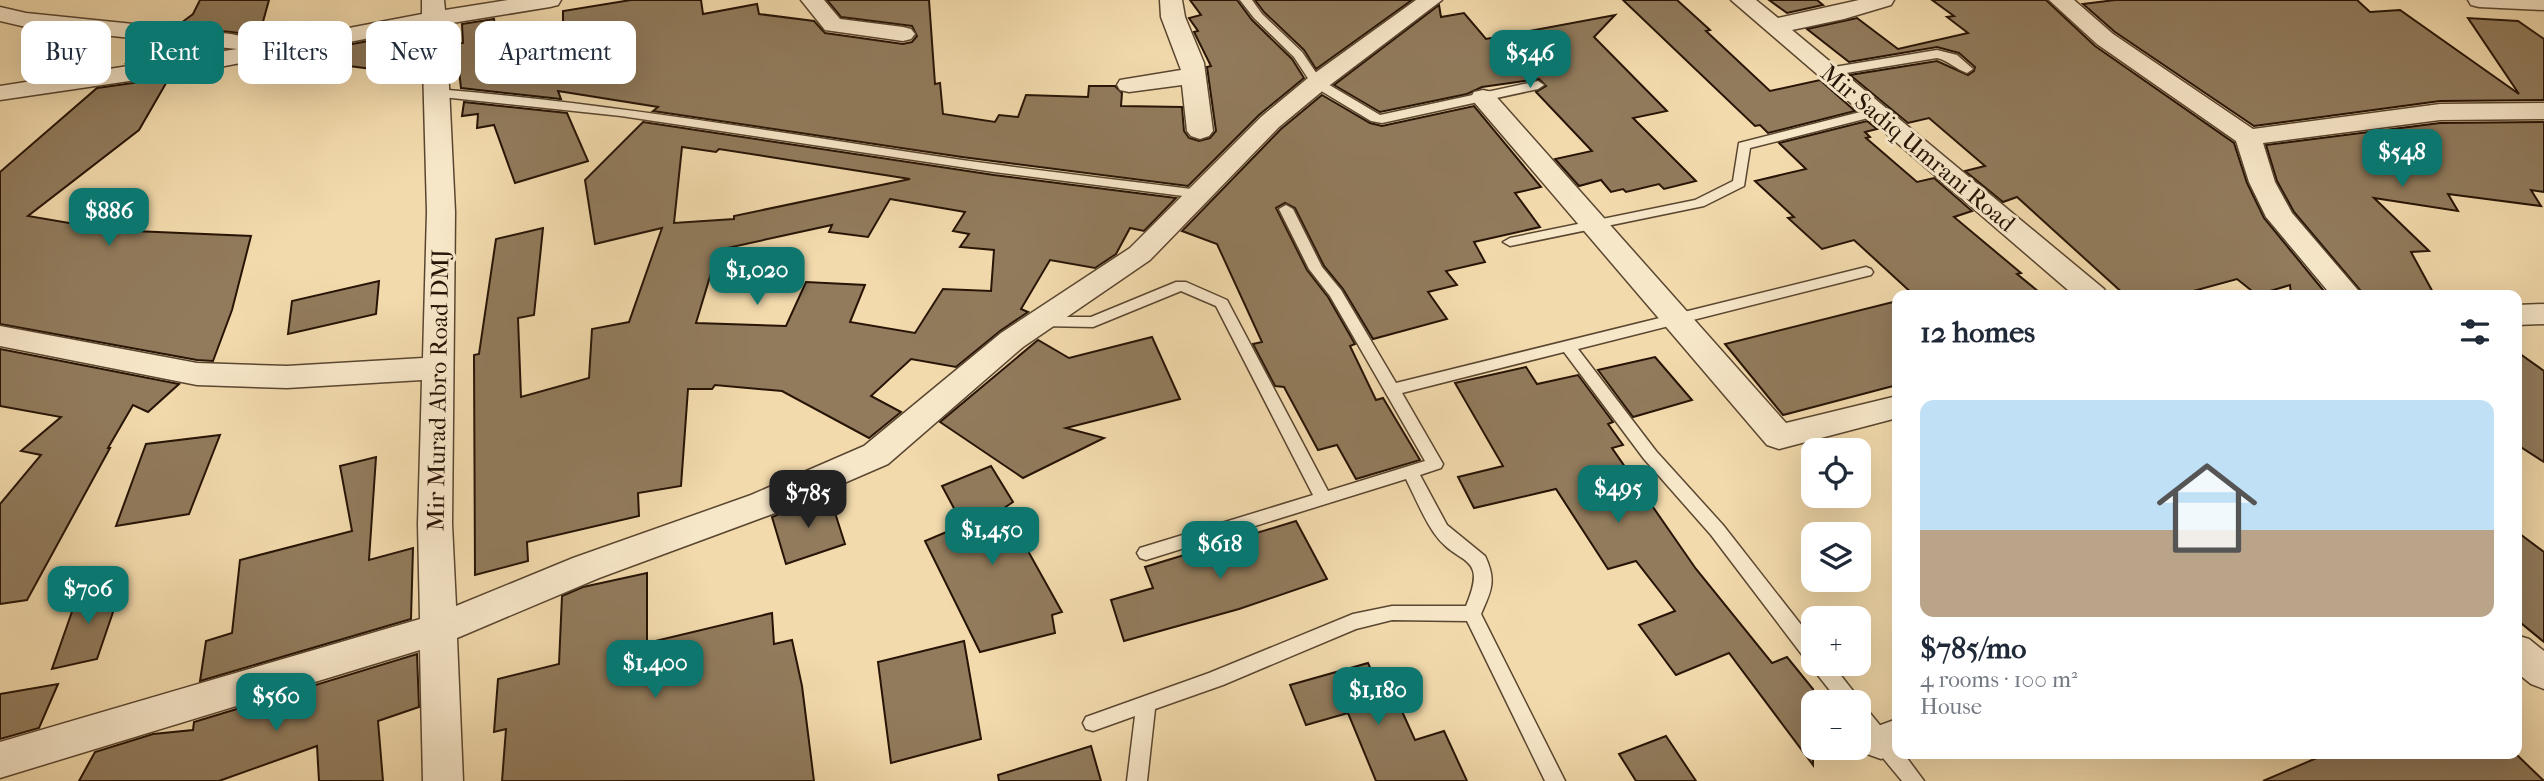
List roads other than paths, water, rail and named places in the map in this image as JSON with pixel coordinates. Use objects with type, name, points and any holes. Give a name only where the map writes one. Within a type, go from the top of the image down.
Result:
[{"type":"street","points":[[352,29],[434,9],[550,0]]},
{"type":"street","points":[[812,0],[832,25],[903,34]]},
{"type":"street","points":[[1171,0],[1173,18],[1192,62],[1200,131]]},
{"type":"street","points":[[0,760],[439,629],[586,568],[763,504],[876,455],[1012,340],[1140,254],[1270,122],[1317,83],[1431,0]]},
{"type":"street","name":"Mir Sadiq Umrani Road","points":[[1742,0],[2087,290]]},
{"type":"street","points":[[1774,26],[1836,14],[1883,0]]},
{"type":"street","points":[[2479,0],[2544,3]]},
{"type":"street","points":[[2068,1],[2105,38],[2248,137],[2262,182],[2280,217],[2343,290]]},
{"type":"street","name":"Mir Murad Abro Road DMJ","points":[[434,9],[441,212],[435,524],[443,781]]},
{"type":"street","points":[[0,14],[26,20],[238,42]]},
{"type":"street","points":[[0,93],[238,56]]},
{"type":"street","points":[[1129,85],[1193,76]]},
{"type":"street","points":[[1483,97],[1779,437],[1892,408]]},
{"type":"street","points":[[2248,137],[2440,112],[2544,111]]},
{"type":"street","points":[[2522,315],[2544,314]]},
{"type":"street","points":[[0,336],[225,376],[284,377],[438,368]]},
{"type":"street","points":[[2522,655],[2544,673]]},
{"type":"lane","points":[[1246,0],[1258,16],[1298,55],[1317,83],[1382,119],[1538,85]]},
{"type":"lane","points":[[1828,72],[1937,54],[1953,58],[1967,69]]},
{"type":"lane","points":[[437,93],[542,101],[716,124],[927,158],[1199,194]]},
{"type":"lane","points":[[1510,242],[1699,203],[1738,183],[1744,146],[1876,111]]},
{"type":"lane","points":[[1146,553],[1435,464],[1336,293],[1316,269],[1286,209]]},
{"type":"lane","points":[[1391,390],[1866,272]]},
{"type":"lane","points":[[1041,321],[1093,322],[1181,285],[1222,303],[1323,498]]},
{"type":"lane","points":[[1568,346],[1650,454],[1717,530],[1801,638]]},
{"type":"lane","points":[[1410,471],[1441,530],[1479,561],[1485,583],[1472,614],[1555,781]]},
{"type":"lane","points":[[1093,723],[1216,679],[1353,622],[1392,613],[1472,614]]},
{"type":"lane","points":[[1830,676],[1841,690]]},
{"type":"lane","points":[[1138,781],[1146,705]]},
{"type":"lane","points":[[1879,730],[1892,749]]},
{"type":"lane","points":[[1899,759],[1914,781]]}]
